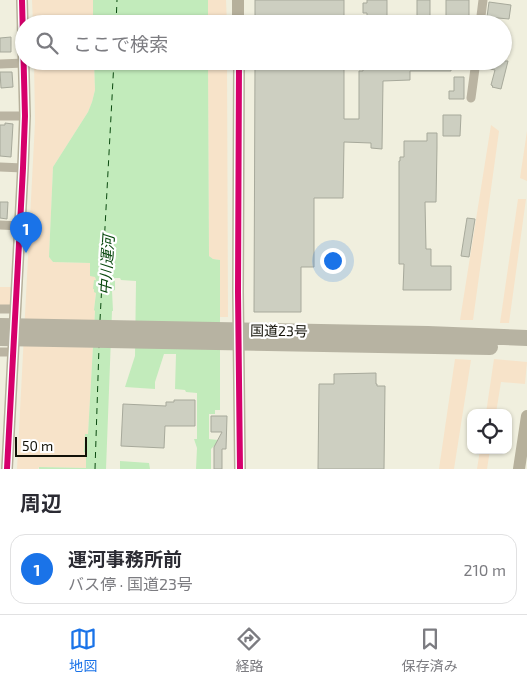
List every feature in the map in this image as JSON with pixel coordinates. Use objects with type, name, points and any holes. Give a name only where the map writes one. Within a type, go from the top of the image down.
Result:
[{"type":"highway","name":"国道23号","points":[[0,326],[418,334],[527,338]]},
{"type":"highway","name":"国道23号","points":[[0,338],[527,348]]},
{"type":"street","points":[[22,0],[22,15]]},
{"type":"street","points":[[238,0],[238,15]]},
{"type":"street","points":[[481,15],[483,0]]},
{"type":"street","points":[[0,64],[15,63]]},
{"type":"street","points":[[7,469],[6,352],[15,309],[25,116],[24,70]]},
{"type":"street","points":[[239,70],[238,292],[240,469]]},
{"type":"street","points":[[471,98],[475,70]]},
{"type":"street","points":[[0,116],[25,116]]},
{"type":"street","points":[[0,168],[23,168]]},
{"type":"street","points":[[0,225],[20,226]]},
{"type":"street","points":[[0,308],[15,309]]},
{"type":"street","points":[[519,469],[525,447],[527,416]]},
{"type":"shaded area","points":[[32,0],[93,0],[93,15],[33,15]]},
{"type":"shaded area","points":[[208,0],[226,0],[227,15],[208,15]]},
{"type":"shaded area","points":[[34,70],[94,70],[95,90],[88,112],[53,167],[49,257],[53,262],[91,263],[96,280],[94,289],[96,292],[88,435],[85,434],[84,452],[86,453],[87,468],[39,467],[38,469],[17,469],[35,122]]},
{"type":"shaded area","points":[[208,70],[227,70],[228,317],[220,317],[220,260],[209,256]]},
{"type":"shaded area","points":[[491,125],[499,131],[473,320],[460,320]]},
{"type":"shaded area","points":[[527,131],[527,181],[520,178]]},
{"type":"shaded area","points":[[518,199],[526,199],[509,323],[500,323]]},
{"type":"shaded area","points":[[0,287],[16,287],[15,309],[0,309]]},
{"type":"shaded area","points":[[455,359],[471,360],[454,469],[439,469]]},
{"type":"shaded area","points":[[494,359],[527,362],[525,384],[501,382],[497,409],[487,409]]},
{"type":"shaded area","points":[[479,454],[489,454],[487,469],[477,469]]},
{"type":"water","points":[[93,0],[208,0],[208,15],[93,15]]},
{"type":"water","name":"中川運河","points":[[94,70],[208,70],[209,256],[220,260],[220,410],[215,410],[215,414],[209,414],[209,439],[218,440],[211,449],[211,469],[196,469],[197,448],[194,439],[197,439],[197,393],[175,389],[176,354],[164,354],[155,382],[155,389],[125,387],[135,356],[136,281],[115,278],[113,280],[115,281],[115,290],[112,291],[113,311],[106,469],[39,469],[39,467],[86,468],[86,453],[84,452],[85,434],[88,434],[96,293],[93,289],[94,280],[96,280],[95,277],[90,276],[90,263],[53,262],[49,257],[53,167],[88,112],[95,90]]},
{"type":"water","points":[[120,461],[149,463],[150,469],[120,469]]},
{"type":"building","points":[[255,0],[344,0],[344,15],[255,15]]},
{"type":"building","points":[[367,0],[387,0],[387,15],[367,15],[367,13],[363,13],[363,3],[367,3]]},
{"type":"building","points":[[417,0],[430,0],[430,15],[417,15]]},
{"type":"building","points":[[446,0],[469,0],[469,15],[446,15]]},
{"type":"building","points":[[489,2],[511,5],[510,15],[487,15]]},
{"type":"building","points":[[11,37],[11,52],[0,52],[0,38]]},
{"type":"building","points":[[255,70],[344,70],[344,119],[359,119],[359,71],[451,70],[410,71],[410,80],[383,81],[382,149],[371,148],[371,143],[344,142],[343,198],[314,198],[314,267],[301,267],[301,312],[254,312]]},
{"type":"building","points":[[495,70],[506,70],[501,89],[491,85]]},
{"type":"building","points":[[0,72],[12,72],[13,87],[1,88]]},
{"type":"building","points":[[454,77],[464,77],[464,99],[449,99],[449,91],[454,91]]},
{"type":"building","points":[[443,115],[461,115],[460,136],[443,136]]},
{"type":"building","points":[[5,123],[13,124],[11,157],[0,156],[0,125],[5,125]]},
{"type":"building","points":[[427,133],[437,133],[437,147],[436,202],[425,202],[426,249],[431,249],[431,266],[451,266],[451,290],[403,290],[404,264],[399,264],[399,161],[400,157],[404,157],[404,141],[427,141]]},
{"type":"building","points":[[0,202],[8,202],[7,219],[0,218]]},
{"type":"building","points":[[467,218],[475,219],[469,257],[461,256]]},
{"type":"building","points":[[376,373],[377,386],[385,386],[384,469],[318,469],[319,384],[334,384],[334,374]]},
{"type":"building","points":[[174,400],[195,400],[195,426],[165,426],[164,448],[121,446],[123,404],[166,406],[166,402],[174,402]]},
{"type":"building","points":[[211,416],[227,416],[226,449],[222,449],[222,469],[214,469],[214,447],[222,432],[211,432]]},
{"type":"ferry route","points":[[116,15],[117,0]]},
{"type":"ferry route","points":[[100,320],[114,70]]},
{"type":"ferry route","points":[[95,469],[99,347]]},
{"type":"cycle path","points":[[22,0],[22,15]]},
{"type":"cycle path","points":[[7,469],[23,168],[25,116],[24,70]]},
{"type":"cycle path","points":[[239,70],[238,292],[240,469]]},
{"type":"place","name":"運河事務所前","points":[[26,253]]}]
